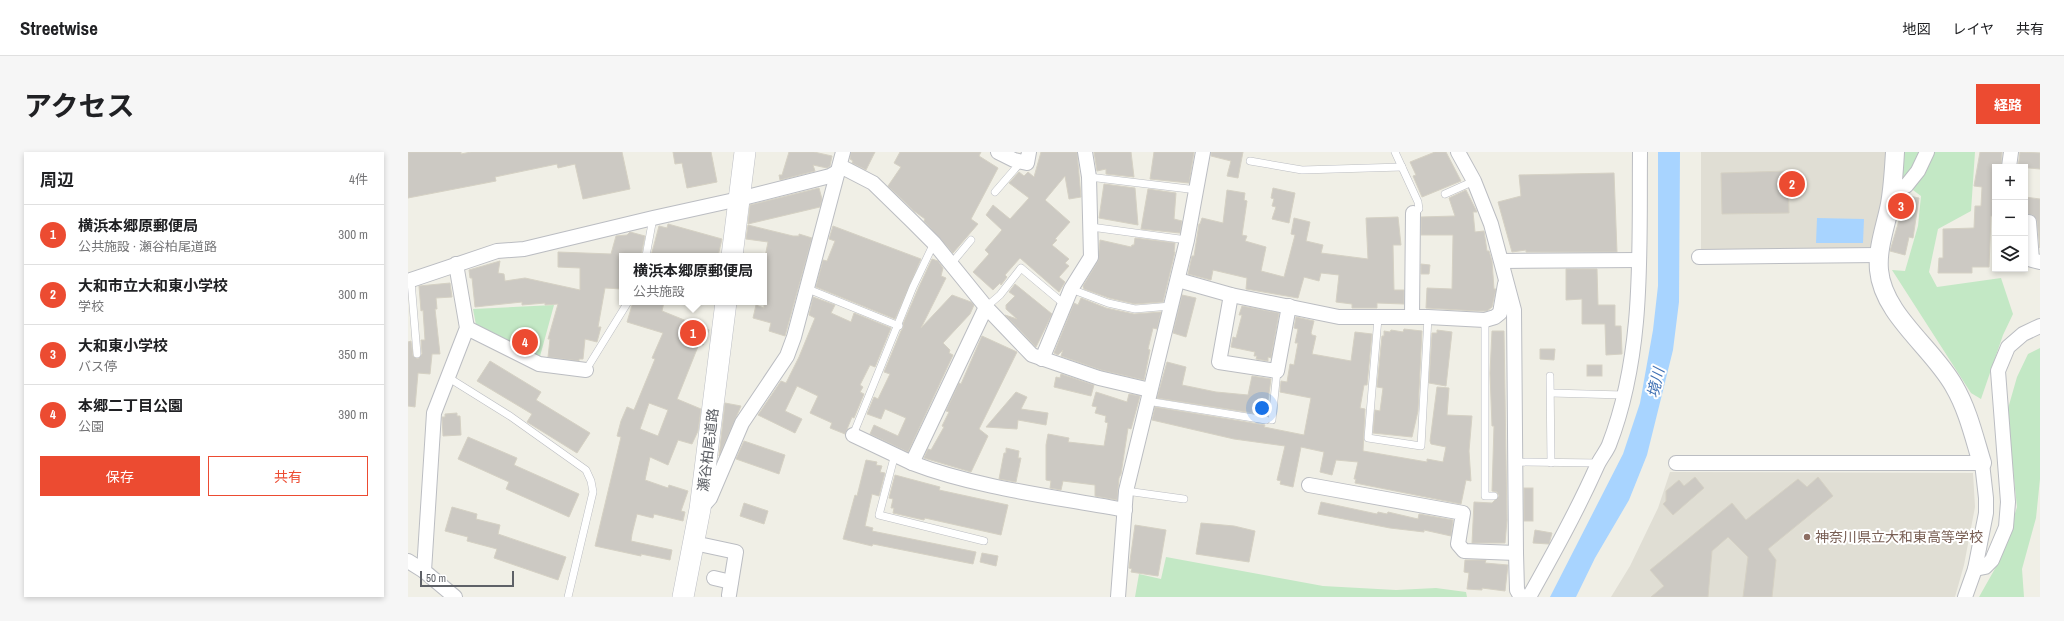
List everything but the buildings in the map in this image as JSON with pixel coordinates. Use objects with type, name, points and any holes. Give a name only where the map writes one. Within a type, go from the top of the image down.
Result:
[{"type":"main road","points":[[732,253],[745,152]]},
{"type":"main road","name":"瀬谷柏尾道路","points":[[683,597],[700,509],[726,305]]},
{"type":"street","points":[[700,509],[710,498],[742,423],[787,356],[808,289],[838,171],[841,152]]},
{"type":"street","points":[[998,152],[1025,157]]},
{"type":"street","points":[[1042,359],[1071,289],[1091,257],[1089,177],[1085,152]]},
{"type":"street","points":[[1118,597],[1126,491],[1148,396],[1188,240],[1203,152]]},
{"type":"street","points":[[1458,152],[1474,181],[1491,224],[1514,310],[1516,553],[1517,590],[1521,597]]},
{"type":"street","points":[[1528,597],[1562,536],[1608,446],[1624,395],[1630,366],[1639,289],[1640,152]]},
{"type":"street","points":[[1895,152],[1892,187],[1879,255],[1879,270],[1883,288],[1889,300],[1954,385],[1966,409],[1982,463],[1986,513],[1975,570],[1966,597]]},
{"type":"street","points":[[1892,187],[1906,186],[1918,171],[1926,152]]},
{"type":"street","points":[[2009,164],[2011,152]]},
{"type":"street","points":[[409,281],[497,251],[524,249],[653,218],[739,200],[830,176],[844,168],[873,183],[934,243],[986,307],[1032,355],[1148,396]]},
{"type":"street","points":[[1412,317],[1413,213]]},
{"type":"street","points":[[2028,222],[2032,260],[2040,262]]},
{"type":"street","points":[[1699,257],[1879,255]]},
{"type":"street","points":[[1502,261],[1639,260]]},
{"type":"street","points":[[424,571],[434,413],[466,328],[456,264]]},
{"type":"street","points":[[1178,280],[1231,295],[1339,317],[1428,317],[1485,320],[1495,317],[1500,313],[1506,281]]},
{"type":"street","points":[[1231,295],[1219,362],[1277,371],[1289,306]]},
{"type":"street","points":[[912,462],[986,307]]},
{"type":"street","points":[[1975,570],[1985,567],[1992,560],[2006,526],[2008,502],[1998,371],[2008,347],[2023,334],[2040,326]]},
{"type":"street","points":[[466,328],[539,364],[586,370]]},
{"type":"street","points":[[853,435],[937,472],[970,481],[1125,510]]},
{"type":"street","points":[[1676,463],[1982,463]]},
{"type":"street","points":[[1309,485],[1463,514],[1458,544],[1464,551],[1516,553]]},
{"type":"street","points":[[694,543],[736,552],[730,589],[714,578]]},
{"type":"street","points":[[408,561],[424,571],[453,596]]},
{"type":"lane","points":[[1395,152],[1418,202],[1418,209],[1413,213]]},
{"type":"lane","points":[[995,192],[1025,157]]},
{"type":"lane","points":[[1250,161],[1302,170],[1402,167]]},
{"type":"lane","points":[[1089,177],[1197,190]]},
{"type":"lane","points":[[1445,194],[1474,181]]},
{"type":"lane","points":[[647,253],[653,218]]},
{"type":"lane","points":[[1091,227],[1188,240]]},
{"type":"lane","points":[[951,264],[971,240]]},
{"type":"lane","points":[[853,435],[899,326],[913,287],[934,243]]},
{"type":"lane","points":[[986,307],[1000,295],[1021,268],[1064,304]]},
{"type":"lane","points":[[409,281],[417,354]]},
{"type":"lane","points":[[808,289],[899,326]]},
{"type":"lane","points":[[1071,289],[1108,303],[1135,309],[1171,306]]},
{"type":"lane","points":[[586,370],[626,305]]},
{"type":"lane","points":[[1378,318],[1368,438],[1421,446],[1428,317]]},
{"type":"lane","points":[[1485,320],[1485,496],[1494,496]]},
{"type":"lane","points":[[1148,396],[1269,420],[1277,371]]},
{"type":"lane","points":[[1550,376],[1551,463]]},
{"type":"lane","points":[[448,378],[510,416],[586,470],[591,481],[592,492],[568,597]]},
{"type":"lane","points":[[1551,393],[1624,395]]},
{"type":"lane","points":[[895,454],[879,515],[984,541]]},
{"type":"lane","points":[[1516,462],[1598,463]]},
{"type":"lane","points":[[1126,491],[1184,499]]},
{"type":"shaded area","points":[[1701,152],[1887,152],[1880,217],[1871,247],[1867,250],[1701,251]]},
{"type":"shaded area","name":"神奈川県立大和東高等学校","points":[[1670,472],[1973,473],[1975,507],[1964,565],[1955,597],[1611,597],[1630,566],[1658,508]]},
{"type":"green space","points":[[1902,152],[1975,152],[1971,211],[1938,229],[1929,272],[1937,287],[2001,278],[2013,314],[2003,335],[1981,399],[1971,393],[1892,270],[1905,271],[1918,226],[1921,196],[1898,179]]},
{"type":"green space","points":[[554,305],[539,360],[476,325],[473,309]]},
{"type":"green space","points":[[2040,348],[2040,479],[2036,518],[2022,569],[2024,597],[1979,597],[2001,558],[2017,507],[2007,412],[2017,377],[2028,354]]},
{"type":"green space","points":[[1166,557],[1323,586],[1396,590],[1436,588],[1466,592],[1467,597],[1135,597],[1139,574],[1161,579]]},
{"type":"water","name":"境川","points":[[1658,152],[1680,152],[1679,302],[1673,350],[1647,455],[1629,500],[1595,558],[1576,597],[1550,597],[1623,454],[1640,403],[1653,330],[1658,286]]},
{"type":"water","points":[[1817,218],[1864,219],[1863,243],[1816,243]]},
{"type":"place","name":"大和市立大和東小学校","points":[[1792,184]]},
{"type":"place","name":"大和東小学校","points":[[1901,206]]},
{"type":"place","name":"横浜本郷原郵便局","points":[[693,333]]},
{"type":"place","name":"本郷二丁目公園","points":[[525,342]]},
{"type":"place","name":"神奈川県立大和東高等学校","points":[[1807,537]]}]
